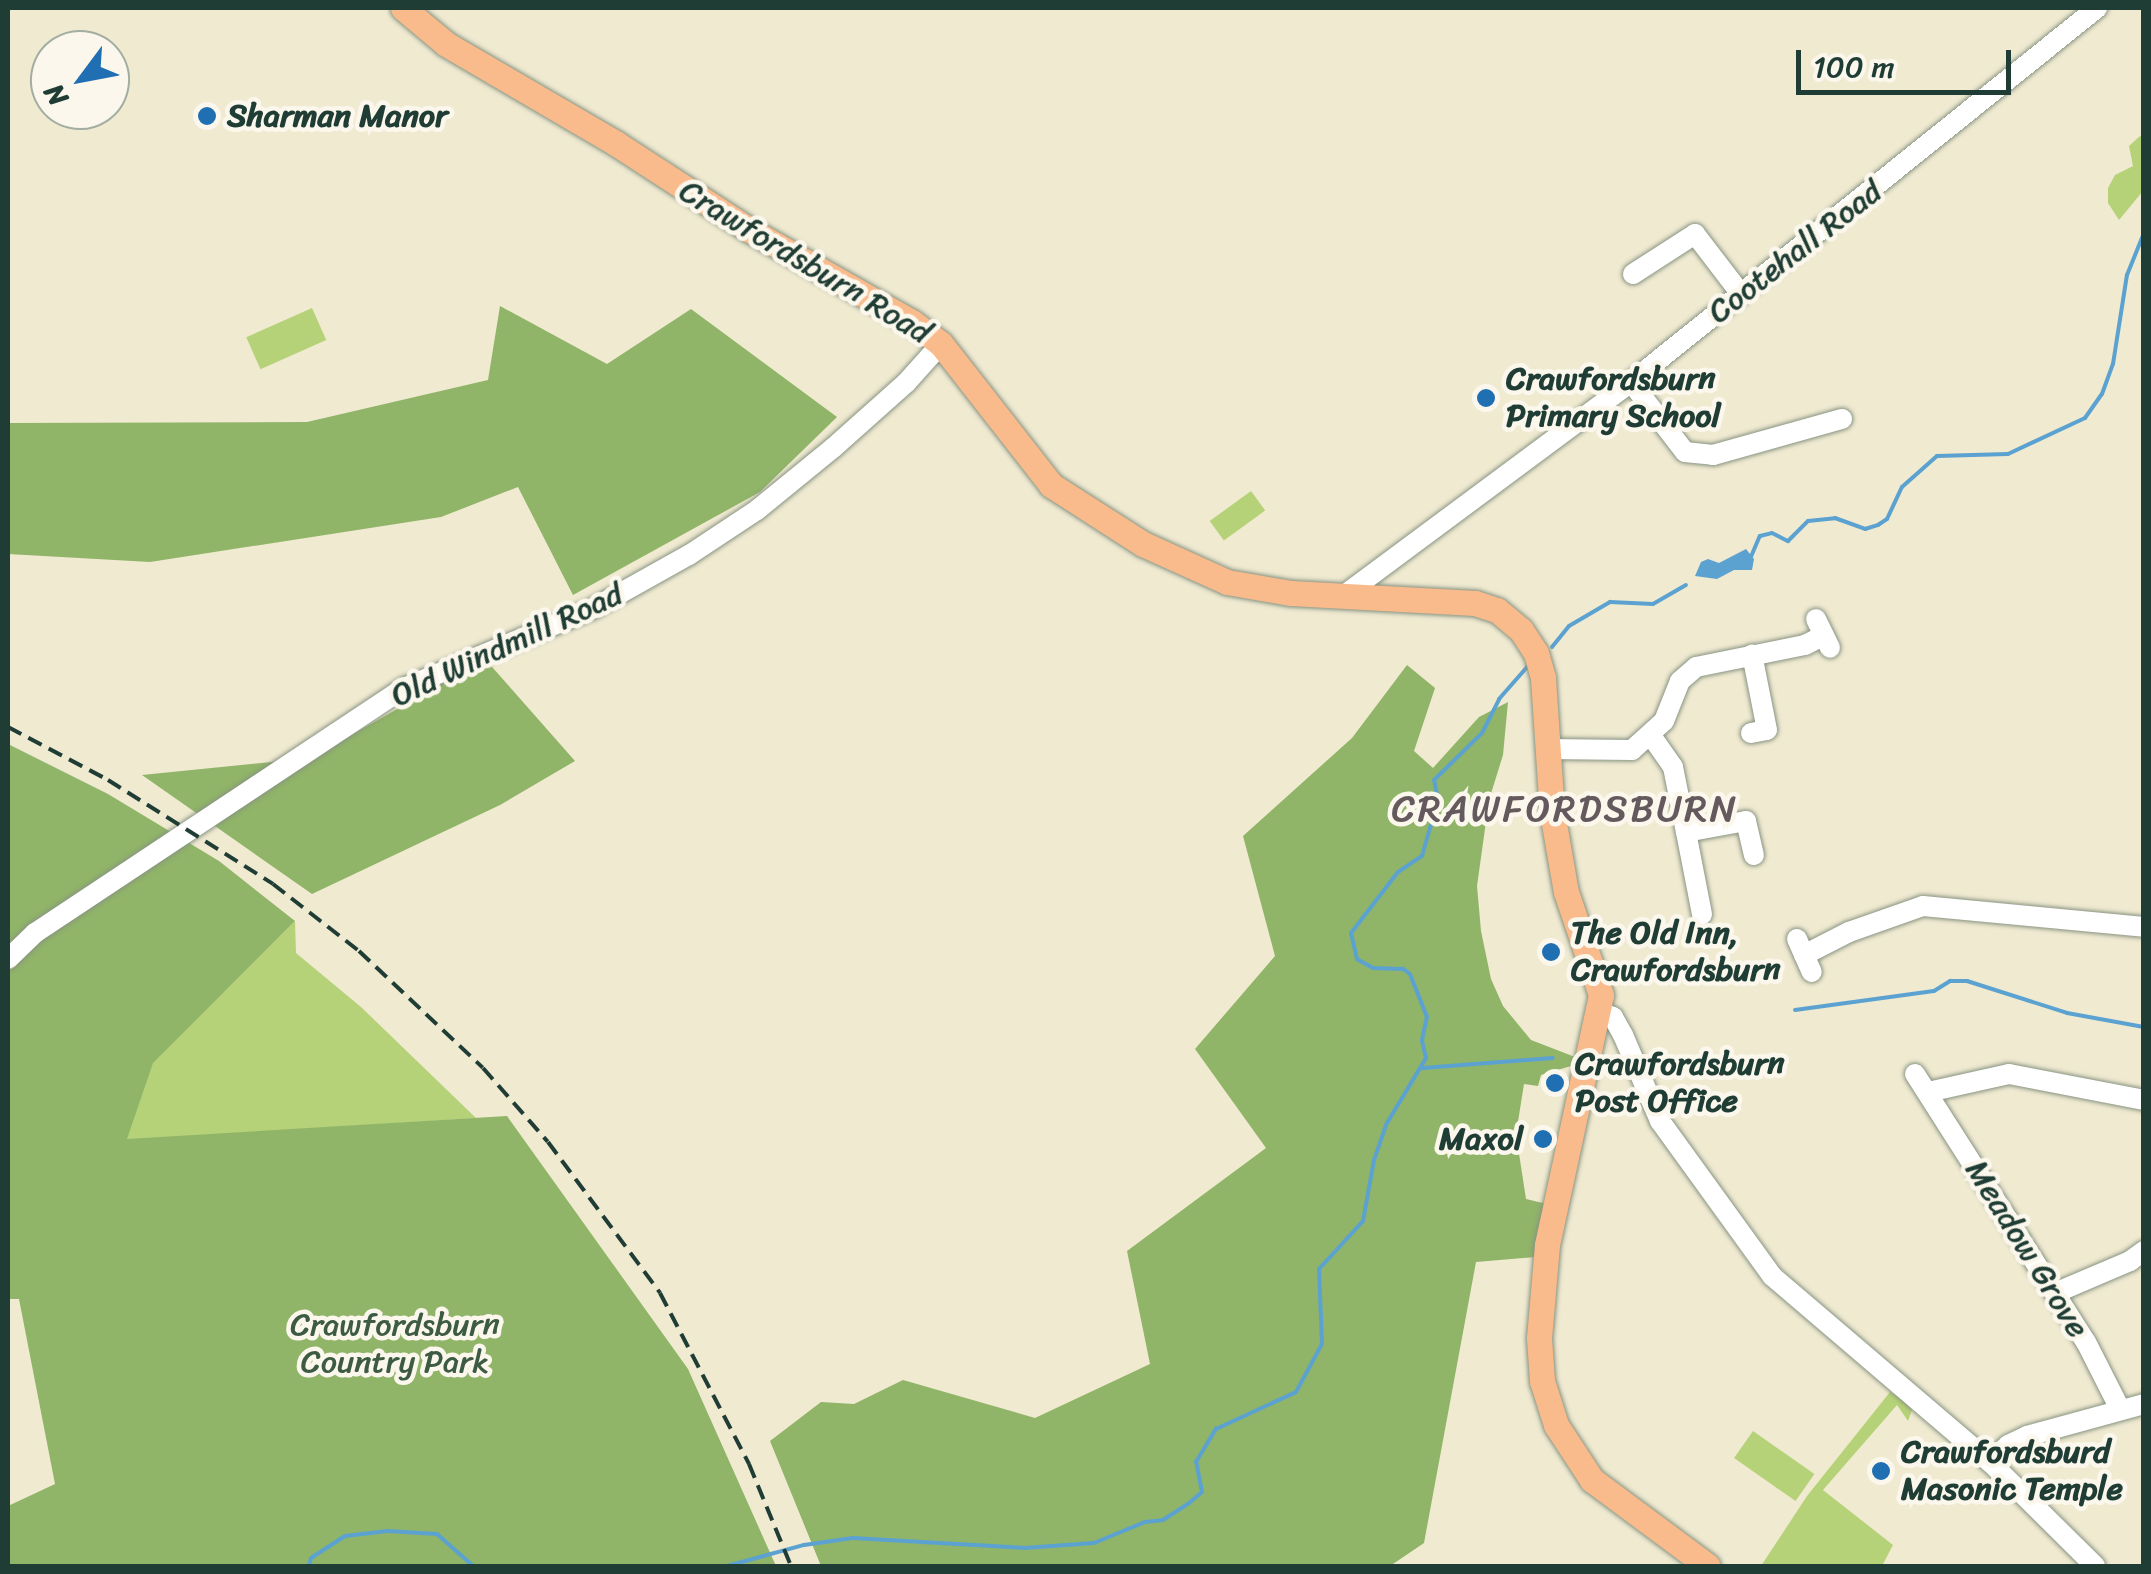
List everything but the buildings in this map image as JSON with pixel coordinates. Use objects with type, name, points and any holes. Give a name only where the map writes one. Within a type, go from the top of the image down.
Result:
[{"type":"main road","name":"Crawfordsburn Road","points":[[403,8],[446,44],[617,144],[748,228],[896,312],[941,344],[1051,485],[1088,512],[1227,582],[1343,596],[1475,603],[1506,616],[1529,641],[1540,665],[1566,892],[1601,995],[1600,1012]]},
{"type":"main road","points":[[1600,1012],[1548,1245],[1539,1338],[1542,1381],[1556,1425],[1592,1480],[1708,1566]]},
{"type":"street","name":"Cootehall Road","points":[[1343,596],[1631,382],[2097,8]]},
{"type":"street","points":[[1633,274],[1695,234],[1741,294]]},
{"type":"street","name":"Old Windmill Road","points":[[8,959],[35,933],[404,688],[594,608],[690,555],[756,510],[833,448],[906,383],[941,344]]},
{"type":"street","points":[[1631,382],[1685,452],[1713,455],[1842,419]]},
{"type":"street","points":[[1547,750],[1632,750],[1652,737],[1664,721],[1680,681],[1696,667],[1806,645],[1823,634]]},
{"type":"street","points":[[1752,654],[1767,730]]},
{"type":"street","points":[[1652,737],[1672,767],[1702,914]]},
{"type":"street","points":[[1686,832],[1745,815],[1754,854]]},
{"type":"street","points":[[1805,955],[1849,932],[1924,906],[2144,926]]},
{"type":"street","points":[[1600,1012],[1613,1017],[1660,1121],[1772,1276],[1990,1462],[2096,1566]]},
{"type":"street","name":"Meadow Grove","points":[[1914,1074],[2055,1293],[2120,1409]]},
{"type":"street","points":[[1928,1092],[2009,1074],[2144,1100]]},
{"type":"street","points":[[2055,1293],[2130,1261],[2144,1251]]},
{"type":"street","points":[[1990,1462],[2008,1445],[2026,1436],[2144,1404]]},
{"type":"green space","points":[[2140,136],[2143,191],[2119,220],[2108,203],[2108,188],[2115,175],[2133,166],[2129,146]]},
{"type":"green space","points":[[500,306],[607,364],[691,309],[837,417],[760,492],[573,595],[518,487],[441,517],[150,562],[8,554],[8,423],[307,422],[488,380]]},
{"type":"green space","points":[[312,308],[326,340],[260,369],[246,337]]},
{"type":"green space","points":[[1251,491],[1265,510],[1224,540],[1210,521]]},
{"type":"green space","points":[[485,659],[575,761],[500,805],[312,894],[142,775],[311,758]]},
{"type":"green space","points":[[1407,665],[1435,688],[1414,751],[1433,768],[1479,717],[1508,702],[1503,755],[1489,800],[1477,886],[1481,931],[1491,979],[1503,1006],[1531,1040],[1575,1057],[1571,1066],[1541,1075],[1538,1086],[1524,1084],[1516,1134],[1526,1199],[1547,1204],[1536,1257],[1476,1262],[1424,1543],[1390,1566],[821,1566],[770,1441],[821,1402],[854,1404],[903,1380],[1035,1418],[1150,1364],[1127,1251],[1266,1148],[1195,1049],[1275,956],[1243,836],[1352,738]]},
{"type":"green space","name":"Crawfordsburn Country Park","points":[[8,744],[108,794],[219,861],[295,921],[153,1063],[127,1139],[507,1116],[688,1369],[776,1566],[8,1566],[8,1506],[55,1484],[19,1299],[8,1299]]},
{"type":"green space","points":[[295,921],[296,953],[361,1007],[476,1118],[126,1140],[152,1063]]},
{"type":"green space","points":[[1890,1392],[1908,1403],[1912,1410],[1908,1421],[1897,1405],[1823,1490],[1893,1545],[1882,1566],[1761,1566],[1807,1496]]},
{"type":"green space","points":[[1753,1431],[1814,1474],[1796,1501],[1734,1458]]},
{"type":"water","points":[[1746,549],[1754,559],[1752,570],[1734,570],[1717,579],[1695,576],[1701,562],[1708,559],[1719,563]]},
{"type":"waterway","points":[[1750,559],[1760,536],[1772,533],[1788,541],[1808,521],[1835,518],[1865,529],[1878,525],[1887,519],[1902,487],[1937,456],[2008,454],[2085,418],[2102,394],[2113,364],[2127,275],[2144,233]]},
{"type":"waterway","points":[[1552,647],[1569,626],[1610,602],[1653,604],[1686,585]]},
{"type":"waterway","points":[[727,1566],[804,1545],[853,1538],[1024,1548],[1094,1543],[1145,1522],[1163,1520],[1188,1504],[1202,1492],[1196,1462],[1216,1429],[1296,1392],[1322,1344],[1319,1269],[1363,1221],[1374,1160],[1387,1123],[1426,1058],[1422,1040],[1427,1017],[1410,974],[1403,969],[1373,968],[1357,959],[1351,933],[1398,872],[1422,856],[1438,800],[1434,780],[1482,733],[1499,699],[1528,666]]},
{"type":"waterway","points":[[1795,1010],[1934,991],[1950,981],[1967,981],[2067,1013],[2144,1027]]},
{"type":"waterway","points":[[1423,1068],[1553,1058]]},
{"type":"waterway","points":[[309,1566],[311,1558],[345,1536],[388,1531],[437,1534],[473,1566]]},
{"type":"railway","points":[[8,727],[108,780],[273,884],[359,951],[483,1068],[548,1142],[660,1293],[749,1464],[791,1566]]},
{"type":"place","name":"Sharman Manor","points":[[207,116]]},
{"type":"place","name":"Crawfordsburn Primary School","points":[[1486,398]]},
{"type":"place","name":"The Old Inn, Crawfordsburn","points":[[1551,952]]},
{"type":"place","name":"Crawfordsburn Post Office","points":[[1555,1083]]},
{"type":"place","name":"Maxol","points":[[1543,1139]]},
{"type":"place","name":"Crawfordsburd Masonic Temple","points":[[1881,1471]]},
{"type":"district","name":"CRAWFORDSBURN","points":[[1565,809]]}]
